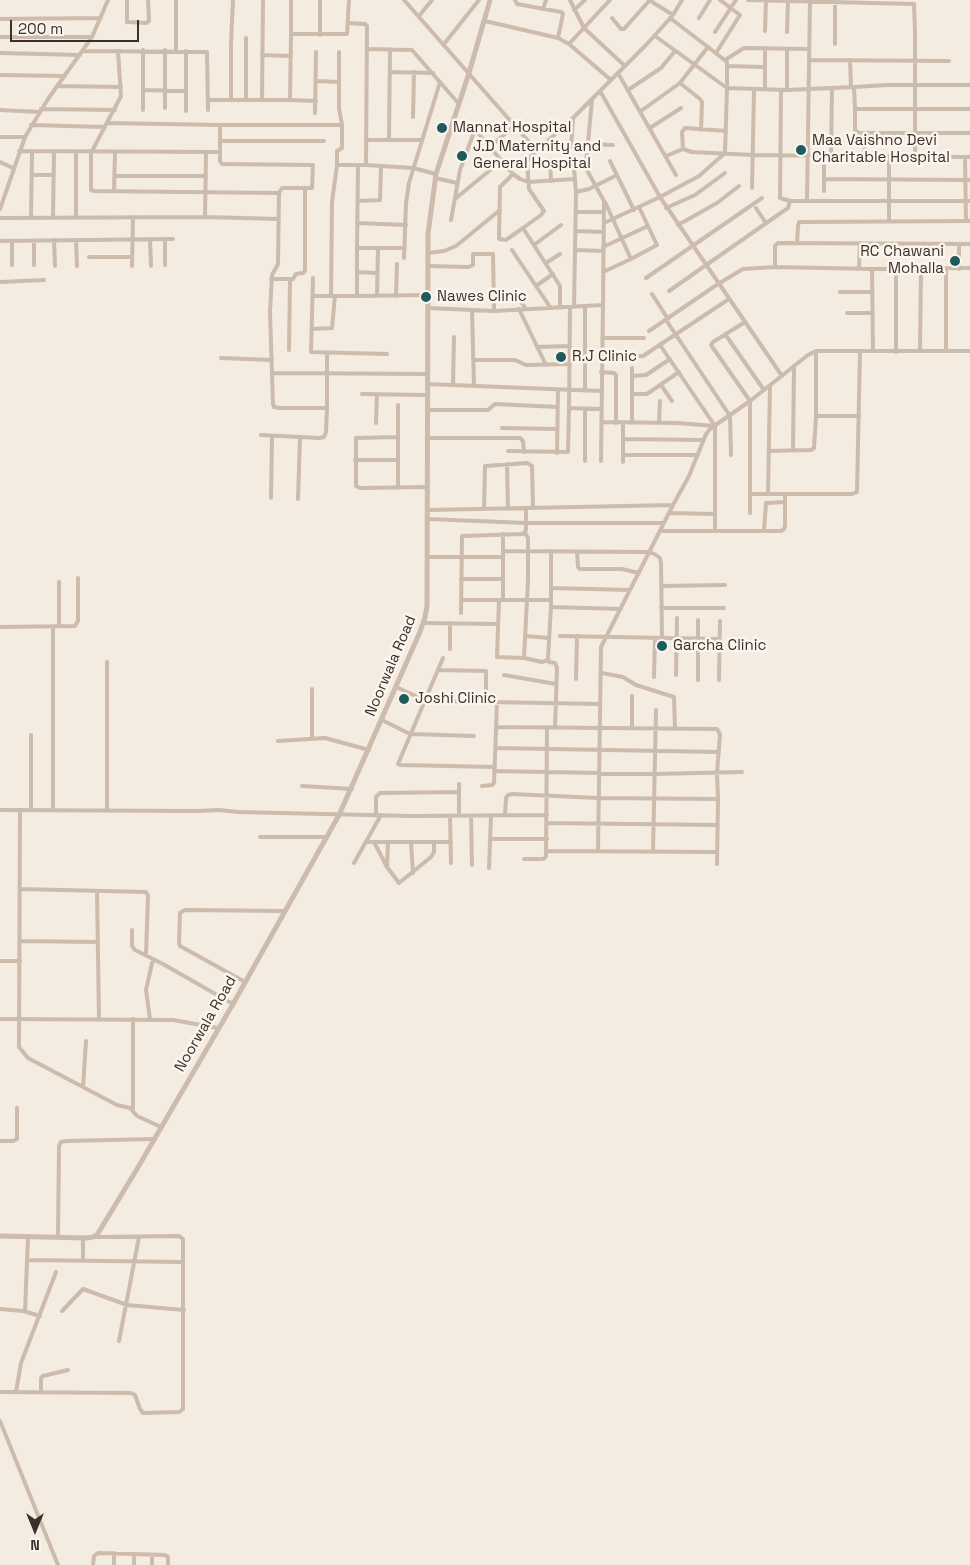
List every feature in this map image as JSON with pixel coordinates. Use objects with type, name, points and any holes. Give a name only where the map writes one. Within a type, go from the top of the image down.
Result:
[{"type":"street","points":[[0,209],[19,151],[31,125],[92,37],[108,0]]},
{"type":"street","points":[[127,0],[128,22],[146,23],[148,21],[148,0]]},
{"type":"street","points":[[176,0],[176,50]]},
{"type":"street","points":[[231,100],[233,0]]},
{"type":"street","points":[[262,100],[263,0]]},
{"type":"street","points":[[290,100],[291,0]]},
{"type":"street","points":[[320,0],[320,34]]},
{"type":"street","points":[[291,34],[347,34],[349,0]]},
{"type":"street","points":[[404,0],[539,150]]},
{"type":"street","points":[[419,16],[432,0]]},
{"type":"street","points":[[444,44],[479,0],[488,8]]},
{"type":"street","name":"Noorwala Road","points":[[93,1238],[97,1235],[233,1004],[339,815],[369,750],[423,622],[427,606],[428,557],[428,234],[436,176],[490,0]]},
{"type":"street","points":[[515,0],[517,4],[563,14],[558,38]]},
{"type":"street","points":[[543,9],[546,0]]},
{"type":"street","points":[[570,0],[584,28],[625,66]]},
{"type":"street","points":[[574,10],[584,0]]},
{"type":"street","points":[[569,44],[610,0]]},
{"type":"street","points":[[604,224],[699,176],[725,153],[726,132],[727,66],[725,60],[672,16],[649,0],[624,29],[621,29],[612,18]]},
{"type":"street","points":[[513,174],[500,186],[499,240],[506,240],[541,215],[544,210],[532,194],[528,182],[527,162],[654,36],[672,16],[682,0]]},
{"type":"street","points":[[699,18],[710,0]]},
{"type":"street","points":[[716,53],[740,18],[739,13],[720,0]]},
{"type":"street","points":[[715,32],[736,0]]},
{"type":"street","points":[[748,0],[914,4],[914,157]]},
{"type":"street","points":[[765,32],[766,0]]},
{"type":"street","points":[[787,32],[788,1]]},
{"type":"street","points":[[806,201],[810,1]]},
{"type":"street","points":[[835,2],[835,44]]},
{"type":"street","points":[[0,19],[100,18]]},
{"type":"street","points":[[485,21],[558,38],[584,55],[611,80]]},
{"type":"street","points":[[348,23],[366,24],[366,166]]},
{"type":"street","points":[[654,36],[727,88],[808,90],[869,85],[970,86]]},
{"type":"street","points":[[0,38],[92,37]]},
{"type":"street","points":[[246,38],[246,100]]},
{"type":"street","points":[[640,111],[680,83],[708,47]]},
{"type":"street","points":[[725,60],[744,48],[809,49]]},
{"type":"street","points":[[765,48],[765,90]]},
{"type":"street","points":[[367,49],[412,50],[459,104]]},
{"type":"street","points":[[389,140],[390,49]]},
{"type":"street","points":[[787,49],[787,90]]},
{"type":"street","points":[[118,50],[121,96],[91,153],[90,190],[279,193]]},
{"type":"street","points":[[0,53],[82,53],[118,50],[204,51],[208,54],[208,110]]},
{"type":"street","points":[[143,50],[143,110]]},
{"type":"street","points":[[165,50],[165,108]]},
{"type":"street","points":[[186,51],[186,111]]},
{"type":"street","points":[[628,90],[661,68],[674,51]]},
{"type":"street","points":[[315,112],[316,52]]},
{"type":"street","points":[[312,328],[332,328],[332,202],[337,152],[342,148],[342,125],[339,108],[339,52]]},
{"type":"street","points":[[262,55],[290,56]]},
{"type":"street","points":[[809,60],[949,61]]},
{"type":"street","points":[[850,60],[856,132],[970,133]]},
{"type":"street","points":[[727,66],[765,66]]},
{"type":"street","points":[[390,72],[433,73]]},
{"type":"street","points":[[413,117],[414,72]]},
{"type":"street","points":[[618,73],[676,175]]},
{"type":"street","points":[[0,75],[65,76]]},
{"type":"street","points":[[316,80],[339,82]]},
{"type":"street","points":[[404,258],[406,203],[412,168],[440,82]]},
{"type":"street","points":[[680,83],[702,102],[701,130]]},
{"type":"street","points":[[58,86],[121,87]]},
{"type":"street","points":[[752,188],[754,89]]},
{"type":"street","points":[[831,156],[832,89]]},
{"type":"street","points":[[144,90],[186,91]]},
{"type":"street","points":[[781,90],[779,195],[783,200],[968,201]]},
{"type":"street","points":[[600,91],[666,208],[782,376]]},
{"type":"street","points":[[592,99],[586,164],[588,172],[632,259]]},
{"type":"street","points":[[208,100],[316,101]]},
{"type":"street","points":[[650,128],[682,108]]},
{"type":"street","points":[[855,109],[970,109]]},
{"type":"street","points":[[0,110],[115,110]]},
{"type":"street","points":[[539,150],[571,147],[573,118]]},
{"type":"street","points":[[31,125],[342,125]]},
{"type":"street","points":[[220,125],[220,161],[222,164],[313,165],[312,188],[282,188],[279,193],[278,264],[272,273],[271,279],[270,344],[274,407],[327,408]]},
{"type":"street","points":[[490,147],[515,125]]},
{"type":"street","points":[[683,149],[682,130],[726,132]]},
{"type":"street","points":[[451,220],[462,163],[474,132],[477,132],[513,174],[528,182],[575,179]]},
{"type":"street","points":[[864,157],[866,133]]},
{"type":"street","points":[[0,137],[25,137]]},
{"type":"street","points":[[366,140],[421,140]]},
{"type":"street","points":[[220,141],[324,141]]},
{"type":"street","points":[[588,144],[612,145]]},
{"type":"street","points":[[666,156],[683,149],[692,152],[780,156],[968,157],[968,221],[799,222],[797,243]]},
{"type":"street","points":[[19,151],[91,153],[220,152]]},
{"type":"street","points":[[31,218],[32,152]]},
{"type":"street","points":[[53,218],[54,152]]},
{"type":"street","points":[[76,152],[76,217]]},
{"type":"street","points":[[114,191],[115,152]]},
{"type":"street","points":[[205,217],[206,152]]},
{"type":"street","points":[[824,156],[824,191]]},
{"type":"street","points":[[889,157],[889,221]]},
{"type":"street","points":[[508,451],[567,453],[569,451],[570,346],[576,212],[573,158]]},
{"type":"street","points":[[550,160],[551,181]]},
{"type":"street","points":[[454,200],[501,161]]},
{"type":"street","points":[[603,272],[657,245],[610,161]]},
{"type":"street","points":[[0,162],[13,168]]},
{"type":"street","points":[[337,166],[412,168],[457,183]]},
{"type":"street","points":[[357,296],[358,166]]},
{"type":"street","points":[[358,201],[380,200],[381,166]]},
{"type":"street","points":[[666,208],[695,195],[725,173]]},
{"type":"street","points":[[32,175],[54,175]]},
{"type":"street","points":[[576,192],[596,186],[617,175]]},
{"type":"street","points":[[115,176],[206,176]]},
{"type":"street","points":[[824,179],[968,180]]},
{"type":"street","points":[[678,225],[717,203],[739,186]]},
{"type":"street","points":[[271,279],[290,279],[294,278],[296,274],[305,271],[305,188]]},
{"type":"street","points":[[646,278],[762,198]]},
{"type":"street","points":[[601,461],[604,201]]},
{"type":"street","points":[[669,291],[788,208],[790,201]]},
{"type":"street","points":[[756,208],[766,223]]},
{"type":"street","points":[[428,253],[451,249],[500,210]]},
{"type":"street","points":[[576,212],[604,212]]},
{"type":"street","points":[[132,266],[133,217]]},
{"type":"street","points":[[0,218],[205,217],[278,219]]},
{"type":"street","points":[[357,223],[406,225]]},
{"type":"street","points":[[534,245],[561,225]]},
{"type":"street","points":[[575,250],[603,249],[648,226]]},
{"type":"street","points":[[523,228],[560,286],[560,307]]},
{"type":"street","points":[[575,231],[604,232]]},
{"type":"street","points":[[150,239],[151,266]]},
{"type":"street","points":[[165,239],[165,265]]},
{"type":"street","points":[[0,241],[174,239]]},
{"type":"street","points":[[54,240],[55,266]]},
{"type":"street","points":[[76,240],[77,266]]},
{"type":"street","points":[[12,241],[12,265]]},
{"type":"street","points":[[34,241],[34,265]]},
{"type":"street","points":[[859,268],[860,243]]},
{"type":"street","points":[[775,267],[776,244],[970,244]]},
{"type":"street","points":[[958,269],[959,244]]},
{"type":"street","points":[[357,248],[405,248]]},
{"type":"street","points":[[377,296],[378,248]]},
{"type":"street","points":[[512,250],[550,307]]},
{"type":"street","points":[[428,266],[469,267],[473,265],[473,254],[493,254],[494,311]]},
{"type":"street","points":[[546,263],[560,254]]},
{"type":"street","points":[[89,258],[132,257]]},
{"type":"street","points":[[396,296],[397,264]]},
{"type":"street","points":[[649,331],[743,269],[775,267],[970,268]]},
{"type":"street","points":[[872,268],[873,352]]},
{"type":"street","points":[[896,269],[896,352]]},
{"type":"street","points":[[920,351],[921,269]]},
{"type":"street","points":[[946,269],[946,351]]},
{"type":"street","points":[[357,272],[377,273]]},
{"type":"street","points":[[536,286],[553,274]]},
{"type":"street","points":[[313,278],[311,352],[387,354]]},
{"type":"street","points":[[289,350],[290,279]]},
{"type":"street","points":[[0,282],[44,280]]},
{"type":"street","points":[[514,291],[526,309]]},
{"type":"street","points":[[840,292],[872,292]]},
{"type":"street","points":[[652,294],[676,335],[730,416],[731,454]]},
{"type":"street","points":[[313,296],[428,295]]},
{"type":"street","points":[[602,358],[643,356],[729,299]]},
{"type":"street","points":[[428,308],[494,311],[603,305]]},
{"type":"street","points":[[585,306],[585,390]]},
{"type":"street","points":[[519,309],[546,365]]},
{"type":"street","points":[[472,310],[474,386]]},
{"type":"street","points":[[847,313],[873,313]]},
{"type":"street","points":[[745,322],[713,342],[712,347],[750,402],[750,513]]},
{"type":"street","points":[[725,334],[764,390]]},
{"type":"street","points":[[453,385],[454,337]]},
{"type":"street","points":[[602,338],[644,338]]},
{"type":"street","points":[[660,345],[715,426],[714,531]]},
{"type":"street","points":[[537,347],[570,346]]},
{"type":"street","points":[[598,851],[601,647],[710,429],[750,402],[808,355],[816,351],[970,351]]},
{"type":"street","points":[[769,451],[811,450],[814,448],[816,351]]},
{"type":"street","points":[[750,494],[852,494],[857,492],[860,351]]},
{"type":"street","points":[[261,436],[324,437],[327,408],[327,353]]},
{"type":"street","points":[[221,358],[272,360]]},
{"type":"street","points":[[632,376],[646,376],[670,359]]},
{"type":"street","points":[[474,360],[516,360],[526,365],[570,364]]},
{"type":"street","points":[[793,450],[794,366]]},
{"type":"street","points":[[632,368],[632,423]]},
{"type":"street","points":[[601,372],[614,372],[616,374],[616,423]]},
{"type":"street","points":[[632,394],[647,394],[679,372]]},
{"type":"street","points":[[272,373],[427,374]]},
{"type":"street","points":[[427,384],[601,390]]},
{"type":"street","points":[[661,385],[672,401]]},
{"type":"street","points":[[768,494],[770,386]]},
{"type":"street","points":[[557,453],[558,389]]},
{"type":"street","points":[[362,394],[427,395]]},
{"type":"street","points":[[376,423],[377,394]]},
{"type":"street","points":[[659,422],[660,401]]},
{"type":"street","points":[[427,410],[488,410],[495,404],[558,407]]},
{"type":"street","points":[[398,405],[398,487]]},
{"type":"street","points":[[569,408],[601,409]]},
{"type":"street","points":[[585,409],[585,461]]},
{"type":"street","points":[[816,416],[859,416]]},
{"type":"street","points":[[601,422],[659,422],[715,426]]},
{"type":"street","points":[[623,423],[623,462]]},
{"type":"street","points":[[502,428],[557,429]]},
{"type":"street","points":[[271,498],[272,436]]},
{"type":"street","points":[[298,499],[300,436]]},
{"type":"street","points":[[398,437],[356,438],[357,488],[428,487]]},
{"type":"street","points":[[428,438],[520,438],[524,441],[524,452]]},
{"type":"street","points":[[623,439],[703,440]]},
{"type":"street","points":[[623,455],[698,455]]},
{"type":"street","points":[[355,460],[398,460]]},
{"type":"street","points":[[484,509],[485,466],[527,463],[532,466],[534,508]]},
{"type":"street","points":[[507,464],[508,508]]},
{"type":"street","points":[[660,532],[784,529],[785,494]]},
{"type":"street","points":[[764,530],[766,503],[785,502]]},
{"type":"street","points":[[428,510],[673,506]]},
{"type":"street","points":[[524,658],[528,551],[528,538],[525,532],[526,508]]},
{"type":"street","points":[[669,513],[714,514]]},
{"type":"street","points":[[428,519],[526,523],[664,523]]},
{"type":"street","points":[[461,613],[462,536],[523,534],[525,532]]},
{"type":"street","points":[[503,534],[503,579],[498,624],[497,657],[524,658],[542,662],[548,660]]},
{"type":"street","points":[[503,551],[650,552],[660,558],[662,638]]},
{"type":"street","points":[[548,660],[551,607],[551,551]]},
{"type":"street","points":[[577,552],[578,567],[580,569],[622,569],[639,573]]},
{"type":"street","points":[[428,557],[503,558]]},
{"type":"street","points":[[0,626],[72,626],[78,624],[78,578]]},
{"type":"street","points":[[461,579],[503,579]]},
{"type":"street","points":[[59,582],[59,626]]},
{"type":"street","points":[[661,586],[725,585]]},
{"type":"street","points":[[551,588],[630,590]]},
{"type":"street","points":[[461,600],[551,600]]},
{"type":"street","points":[[551,607],[621,609]]},
{"type":"street","points":[[661,608],[724,608]]},
{"type":"street","points":[[676,675],[677,618]]},
{"type":"street","points":[[698,620],[698,680]]},
{"type":"street","points":[[719,680],[720,620]]},
{"type":"street","points":[[423,622],[498,624]]},
{"type":"street","points":[[450,623],[450,648]]},
{"type":"street","points":[[53,626],[53,810]]},
{"type":"street","points":[[526,636],[549,638]]},
{"type":"street","points":[[560,636],[719,639]]},
{"type":"street","points":[[576,679],[577,636]]},
{"type":"street","points":[[654,677],[655,638]]},
{"type":"street","points":[[442,658],[426,700],[397,762],[400,765],[548,772],[654,774],[742,772]]},
{"type":"street","points":[[548,660],[556,665],[555,727]]},
{"type":"street","points":[[107,662],[107,811]]},
{"type":"street","points":[[438,670],[486,671],[486,702]]},
{"type":"street","points":[[602,673],[623,677],[636,685],[674,697],[676,728]]},
{"type":"street","points":[[504,675],[556,684]]},
{"type":"street","points":[[396,687],[426,700],[600,704]]},
{"type":"street","points":[[312,689],[312,738]]},
{"type":"street","points":[[632,696],[632,728]]},
{"type":"street","points":[[482,786],[494,784],[497,702]]},
{"type":"street","points":[[653,851],[656,710]]},
{"type":"street","points":[[382,720],[410,734],[474,736]]},
{"type":"street","points":[[496,727],[717,729],[720,734],[717,773],[717,864]]},
{"type":"street","points":[[524,859],[544,859],[546,857],[547,727]]},
{"type":"street","points":[[31,734],[31,810]]},
{"type":"street","points":[[278,741],[312,738],[337,740],[369,750]]},
{"type":"street","points":[[495,748],[719,752]]},
{"type":"street","points":[[459,784],[459,816]]},
{"type":"street","points":[[302,786],[352,789]]},
{"type":"street","points":[[354,862],[366,842],[378,815],[376,797],[380,793],[459,792]]},
{"type":"street","points":[[505,815],[508,795],[718,799]]},
{"type":"street","points":[[0,810],[218,810],[339,815],[547,815]]},
{"type":"street","points":[[20,810],[18,1042],[20,1050],[28,1058],[117,1105],[130,1108],[137,1116],[161,1127]]},
{"type":"street","points":[[450,816],[451,863]]},
{"type":"street","points":[[471,816],[472,865]]},
{"type":"street","points":[[489,868],[492,816]]},
{"type":"street","points":[[547,823],[718,825]]},
{"type":"street","points":[[260,837],[327,837]]},
{"type":"street","points":[[490,839],[547,839]]},
{"type":"street","points":[[366,842],[451,842]]},
{"type":"street","points":[[374,842],[387,867],[399,883],[433,856],[434,842]]},
{"type":"street","points":[[387,867],[388,842]]},
{"type":"street","points":[[412,842],[413,873]]},
{"type":"street","points":[[546,851],[717,852]]},
{"type":"street","points":[[20,889],[144,892],[147,894],[146,956]]},
{"type":"street","points":[[97,891],[100,1019]]},
{"type":"street","points":[[245,982],[180,946],[178,943],[180,913],[185,910],[284,911]]},
{"type":"street","points":[[132,930],[132,948],[233,1004]]},
{"type":"street","points":[[20,941],[98,942]]},
{"type":"street","points":[[150,1019],[146,990],[153,958]]},
{"type":"street","points":[[0,961],[20,961]]},
{"type":"street","points":[[0,1019],[182,1020],[218,1028]]},
{"type":"street","points":[[133,1019],[133,1110]]},
{"type":"street","points":[[83,1087],[86,1041]]},
{"type":"street","points":[[0,1141],[13,1141],[17,1139],[17,1108]]},
{"type":"street","points":[[58,1237],[59,1146],[62,1142],[154,1139]]},
{"type":"street","points":[[0,1236],[85,1238],[180,1236],[183,1241],[184,1262],[184,1407],[181,1412],[144,1413],[140,1409],[136,1395],[131,1392],[0,1392]]},
{"type":"street","points":[[25,1311],[28,1236]]},
{"type":"street","points":[[119,1341],[139,1237]]},
{"type":"street","points":[[83,1261],[85,1238]]},
{"type":"street","points":[[28,1260],[184,1262]]},
{"type":"street","points":[[16,1392],[21,1363],[56,1272]]},
{"type":"street","points":[[62,1310],[84,1289],[126,1305],[184,1310]]},
{"type":"street","points":[[0,1309],[25,1311],[40,1316]]},
{"type":"street","points":[[41,1392],[43,1376],[68,1370]]},
{"type":"street","points":[[0,1421],[58,1565]]},
{"type":"street","points":[[114,1553],[114,1565]]},
{"type":"street","points":[[93,1565],[96,1554],[114,1553],[167,1556],[168,1565]]},
{"type":"street","points":[[134,1554],[134,1565]]},
{"type":"street","points":[[152,1554],[152,1565]]},
{"type":"place","name":"Mannat Hospital","points":[[442,128]]},
{"type":"place","name":"Maa Vaishno Devi Charitable Hospital","points":[[801,150]]},
{"type":"place","name":"J.D Maternity and General Hospital","points":[[462,156]]},
{"type":"place","name":"RC Chawani Mohalla","points":[[955,261]]},
{"type":"place","name":"Nawes Clinic","points":[[426,297]]},
{"type":"place","name":"R.J Clinic","points":[[561,357]]},
{"type":"place","name":"Garcha Clinic","points":[[662,646]]},
{"type":"place","name":"Joshi Clinic","points":[[404,699]]}]
